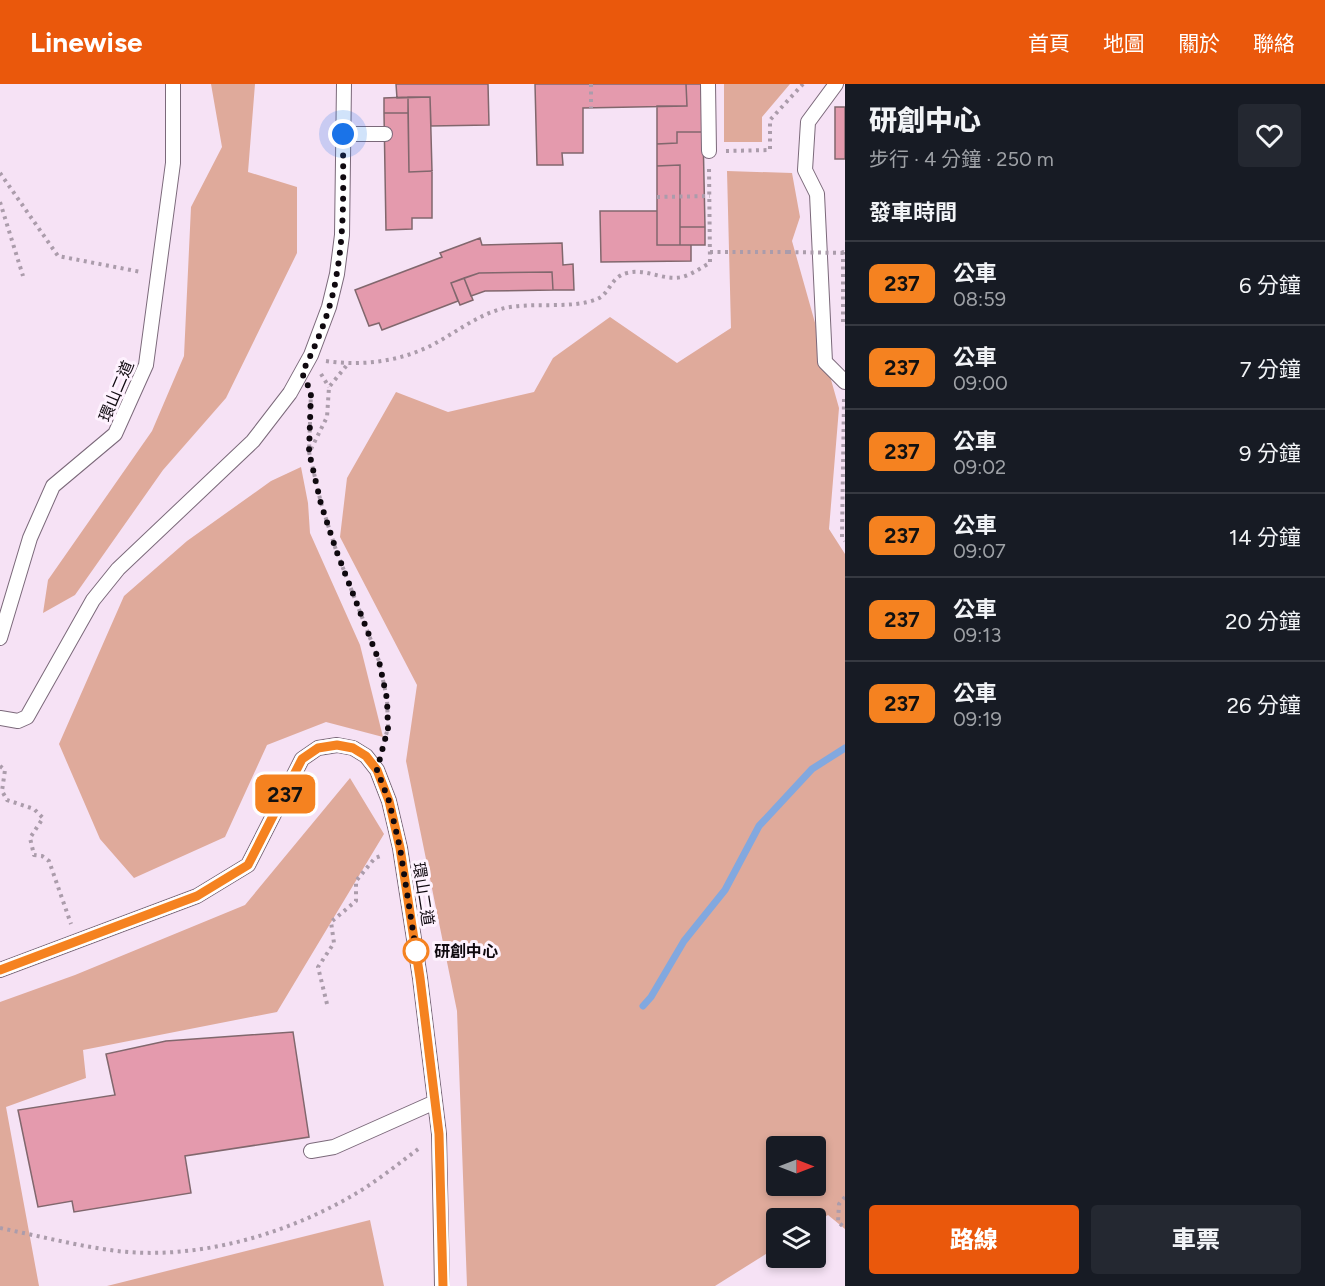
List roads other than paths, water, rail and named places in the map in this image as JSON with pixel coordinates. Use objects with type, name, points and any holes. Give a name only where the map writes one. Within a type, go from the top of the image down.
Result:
[{"type":"lane","name":"環山二道","points":[[0,638],[30,538],[53,486],[115,434],[146,365],[173,163],[173,84]]},
{"type":"lane","points":[[0,718],[18,721],[27,717],[99,592],[118,569],[253,441],[275,414],[302,373],[329,307],[337,274],[342,235],[344,84]]},
{"type":"lane","points":[[708,84],[709,151]]},
{"type":"lane","points":[[836,84],[808,122],[805,170],[817,194],[825,362],[844,382]]},
{"type":"lane","points":[[343,134],[385,134]]},
{"type":"lane","name":"環山二道","points":[[0,970],[197,896],[248,865],[302,759],[318,748],[337,745],[353,748],[366,756],[377,770],[389,801],[400,848],[420,978],[439,1134],[442,1286]]},
{"type":"lane","points":[[311,1151],[334,1147],[435,1102]]},
{"type":"waterway","points":[[643,1006],[651,997],[684,941],[725,890],[759,826],[812,769],[845,748]]},
{"type":"place","name":"研創中心","points":[[416,951]]}]
